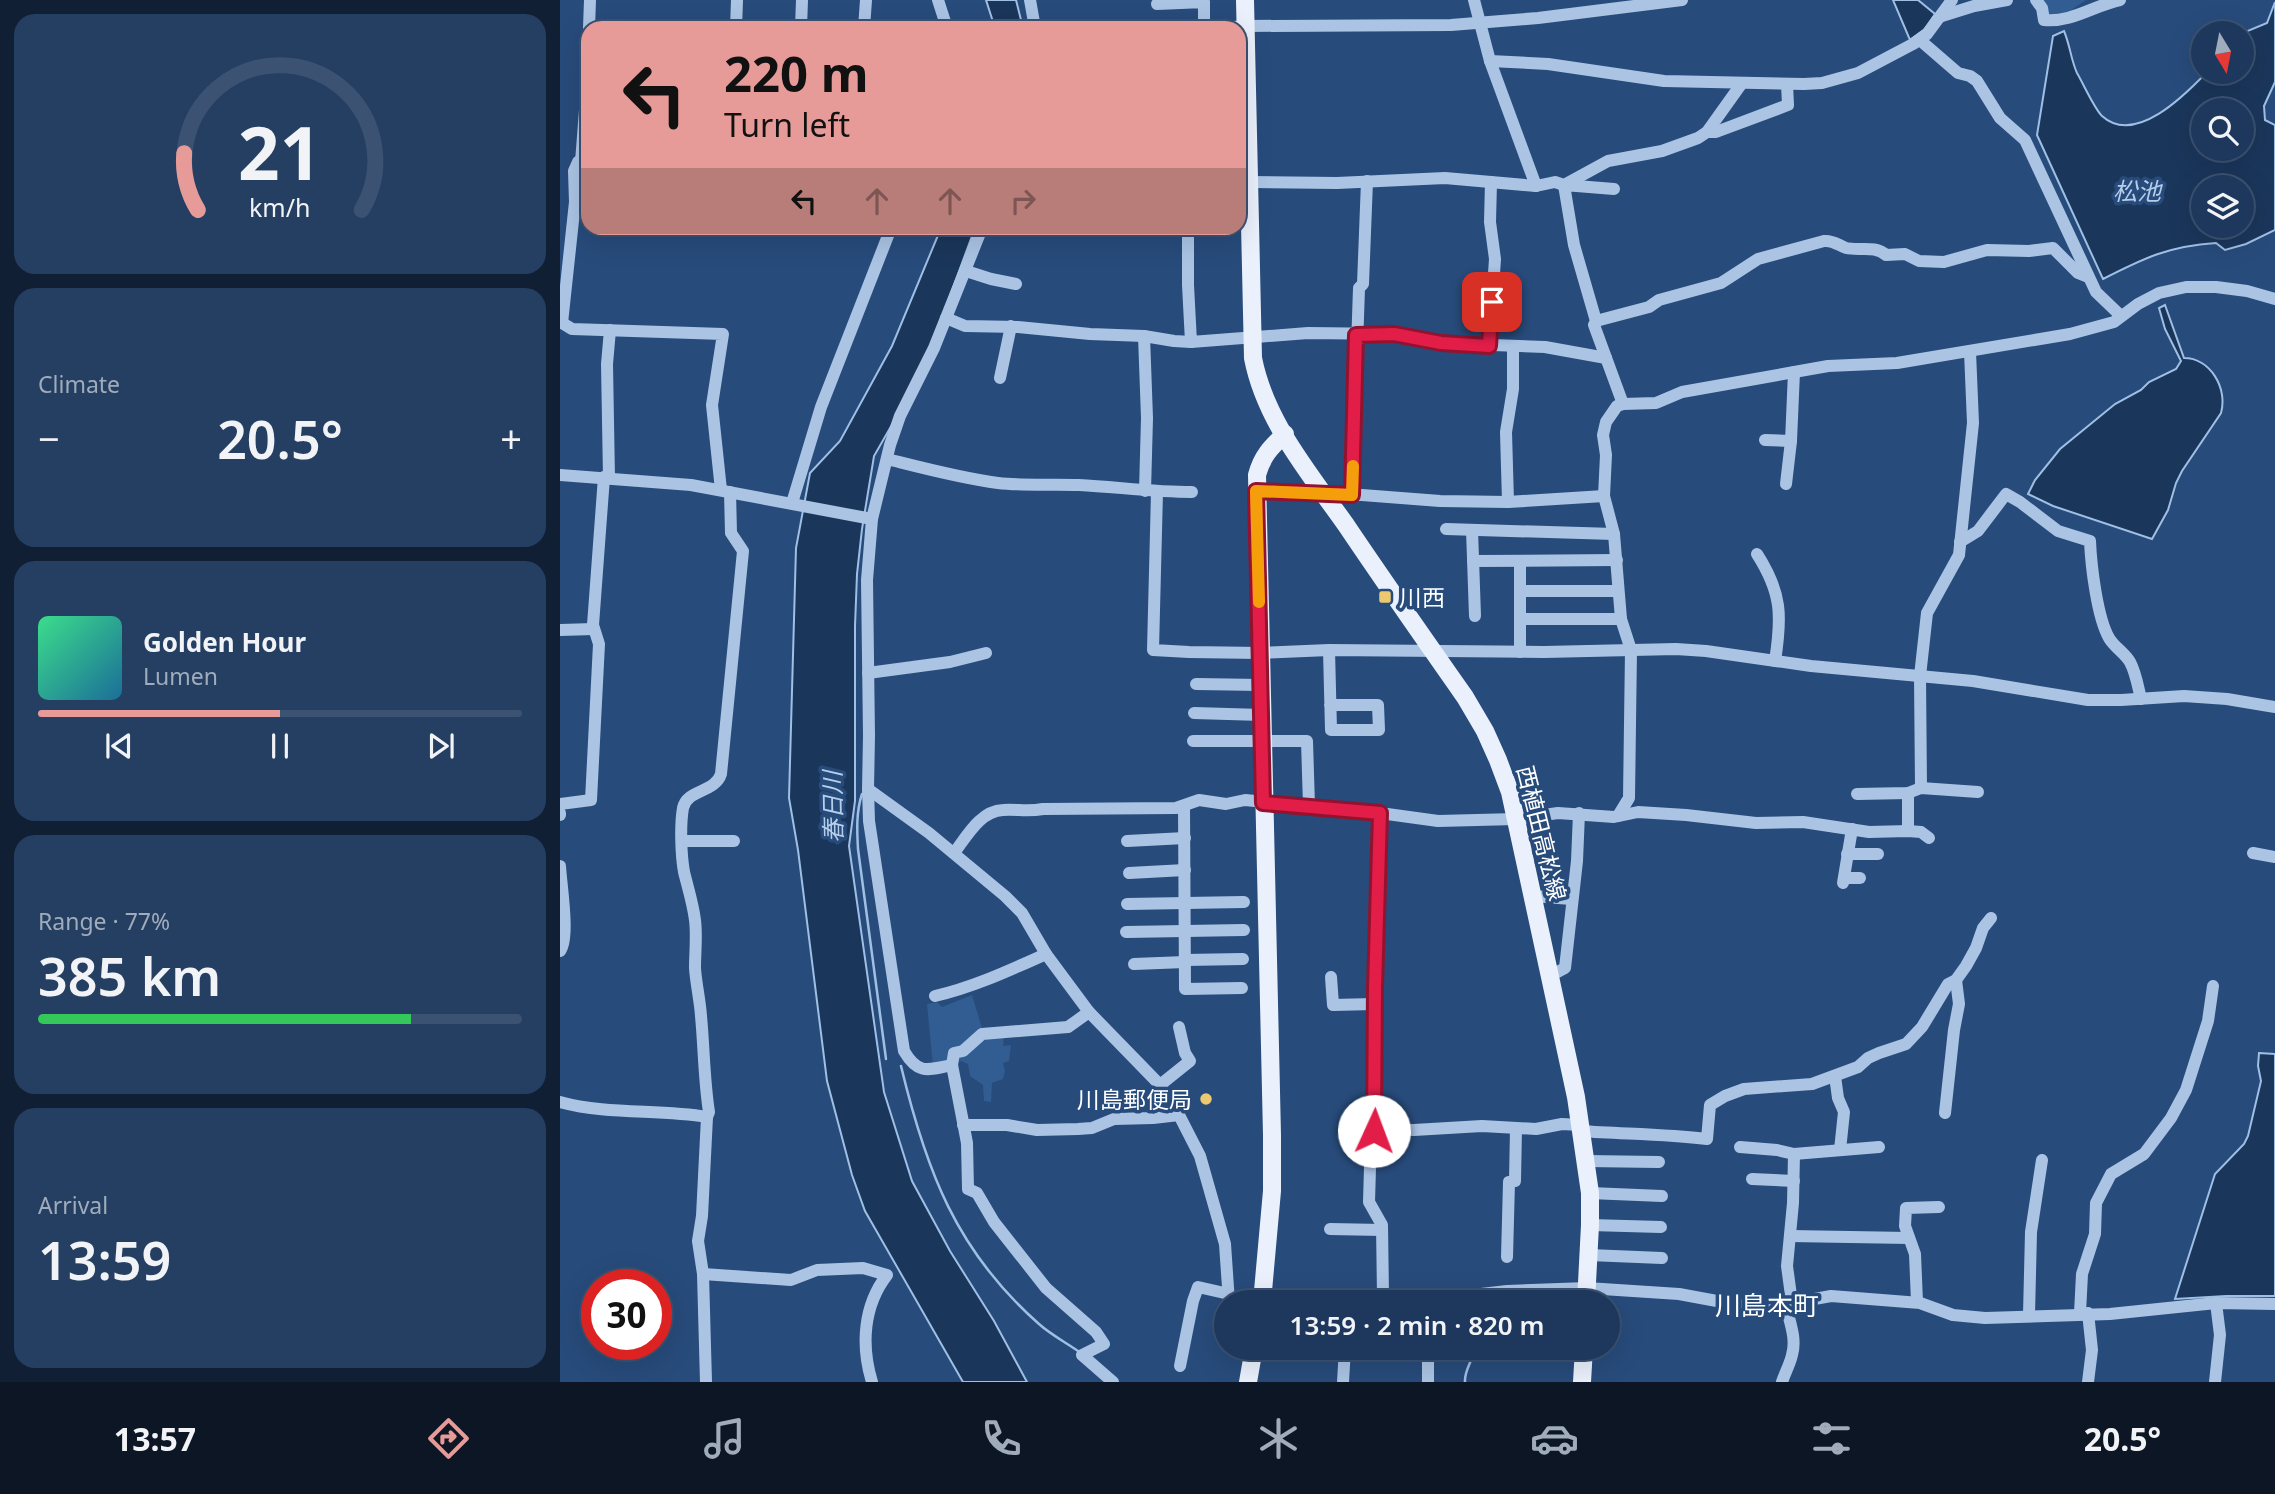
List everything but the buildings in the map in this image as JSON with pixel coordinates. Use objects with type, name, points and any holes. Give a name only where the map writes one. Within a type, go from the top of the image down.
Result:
[{"type":"main road","name":"西植田高松線","points":[[1245,0],[1246,21]]},
{"type":"main road","name":"西植田高松線","points":[[1246,26],[1246,184],[1253,358],[1262,393],[1271,412],[1323,492],[1485,731],[1510,792],[1581,1128],[1590,1193],[1586,1290]]},
{"type":"main road","points":[[1263,1290],[1272,1191],[1272,1135],[1256,491],[1260,461],[1285,434]]},
{"type":"main road","points":[[1248,1382],[1251,1360]]},
{"type":"main road","points":[[1582,1382],[1583,1360]]},
{"type":"street","points":[[589,21],[590,0]]},
{"type":"street","points":[[736,21],[737,0]]},
{"type":"street","points":[[800,21],[802,0]]},
{"type":"street","points":[[864,21],[866,0]]},
{"type":"street","points":[[938,0],[945,21]]},
{"type":"street","points":[[1030,0],[1034,21]]},
{"type":"street","points":[[1474,0],[1490,61],[1536,186]]},
{"type":"street","points":[[1246,26],[1451,25],[1538,18],[1682,0]]},
{"type":"street","points":[[1490,61],[1548,64],[1664,81],[1822,83],[1858,73],[1913,44],[1927,34],[1952,0]]},
{"type":"street","points":[[1942,16],[2007,0]]},
{"type":"street","points":[[2036,0],[2042,8],[2044,20],[2052,21],[2120,0]]},
{"type":"street","points":[[1157,4],[1204,2],[1204,21]]},
{"type":"street","points":[[1921,41],[1958,73],[1977,80],[2000,118],[2025,140],[2096,292],[2121,316]]},
{"type":"street","points":[[1564,185],[1608,161],[1676,147],[1698,138],[1707,132],[1742,83]]},
{"type":"street","points":[[1707,132],[1716,132],[1788,105],[1787,84]]},
{"type":"street","points":[[581,162],[578,162],[574,171],[575,202],[561,323],[572,329],[723,334],[712,405],[731,533],[743,551],[721,774],[712,787],[687,800],[683,807],[682,841],[684,872],[695,920],[697,989],[709,1112],[698,1241],[703,1274],[706,1382]]},
{"type":"street","points":[[1246,184],[1446,178],[1536,186],[1555,182],[1614,189]]},
{"type":"street","points":[[1352,495],[1356,335],[1359,288],[1363,284],[1367,181]]},
{"type":"street","points":[[1489,346],[1494,259],[1490,222],[1491,182]]},
{"type":"street","points":[[1564,185],[1574,245],[1596,321],[1594,325],[1623,404]]},
{"type":"street","points":[[794,503],[821,407],[888,235]]},
{"type":"street","points":[[953,1065],[925,1070],[910,1063],[904,1051],[869,821],[867,580],[870,518],[900,416],[934,348],[979,235]]},
{"type":"street","points":[[1188,235],[1191,342]]},
{"type":"street","points":[[1596,321],[1721,283],[1758,259],[1831,240],[1847,248],[1881,250],[1886,255],[1905,254],[1919,261],[1944,262],[1987,250],[2029,251],[2053,248],[2078,273],[2088,277]]},
{"type":"street","points":[[966,271],[1016,284]]},
{"type":"street","points":[[1618,816],[1629,798],[1631,650],[1621,619],[1614,534],[1604,496],[1606,455],[1602,435],[1606,422],[1617,406],[1656,403],[1682,392],[1828,366],[1896,363],[2070,334],[2114,321],[2159,293],[2186,287],[2247,291],[2275,299]]},
{"type":"street","points":[[946,318],[965,326],[1012,326],[1090,334],[1144,335],[1191,342],[1330,332],[1356,335],[1394,334],[1441,343],[1545,347],[1606,358]]},
{"type":"street","points":[[1000,379],[1012,326]]},
{"type":"street","points":[[560,804],[591,800],[599,644],[593,625],[606,478],[610,330]]},
{"type":"street","points":[[1144,335],[1151,491],[1153,650],[1261,653],[1329,650],[1706,651],[1842,670],[1973,681],[2088,700],[2184,696],[2227,699],[2275,707]]},
{"type":"street","points":[[1508,502],[1506,432],[1513,388],[1513,346]]},
{"type":"street","points":[[1908,831],[1914,791],[1920,676],[1927,613],[1959,555],[1973,423],[1970,352]]},
{"type":"street","points":[[1786,484],[1794,372]]},
{"type":"street","points":[[1765,440],[1791,441]]},
{"type":"street","points":[[887,459],[998,483],[1192,492]]},
{"type":"street","points":[[560,475],[691,485],[870,518]]},
{"type":"street","points":[[1256,491],[1508,502],[1604,496]]},
{"type":"street","points":[[1960,542],[1978,531],[2006,494],[2021,502],[2058,531],[2090,541],[2092,567],[2103,621],[2109,638],[2129,661],[2136,676],[2141,699]]},
{"type":"street","points":[[1446,529],[1614,534]]},
{"type":"street","points":[[1472,530],[1475,617]]},
{"type":"street","points":[[1757,554],[1776,587],[1780,630],[1775,661]]},
{"type":"street","points":[[1474,561],[1617,560]]},
{"type":"street","points":[[1520,561],[1520,652]]},
{"type":"street","points":[[1520,591],[1617,591]]},
{"type":"street","points":[[1520,619],[1621,619]]},
{"type":"street","points":[[560,629],[594,629]]},
{"type":"street","points":[[1329,650],[1330,705]]},
{"type":"street","points":[[869,673],[950,662],[986,653]]},
{"type":"street","points":[[1196,684],[1261,685]]},
{"type":"street","points":[[1194,712],[1262,715]]},
{"type":"street","points":[[1193,741],[1307,741],[1309,806]]},
{"type":"street","points":[[868,789],[954,853],[1022,913],[1046,954],[1089,1012],[1160,1085],[1180,1115],[1200,1156],[1225,1244],[1228,1290]]},
{"type":"street","points":[[1857,794],[1978,792]]},
{"type":"street","points":[[1629,798],[1638,812]]},
{"type":"street","points":[[954,853],[978,822],[996,810],[1028,812],[1043,809],[1184,806],[1206,799],[1223,803],[1245,800],[1309,806],[1438,821],[1516,819],[1558,813],[1618,816],[1638,812],[1756,824],[1803,822],[1869,832],[1922,832],[1929,838]]},
{"type":"street","points":[[1184,806],[1185,989],[1242,988]]},
{"type":"street","points":[[1380,813],[1373,1073],[1376,1104],[1374,1131],[1371,1133],[1369,1202],[1382,1225],[1383,1290]]},
{"type":"street","points":[[1550,976],[1565,968],[1580,813]]},
{"type":"street","points":[[1852,829],[1843,880],[1860,878]]},
{"type":"street","points":[[1128,841],[1185,838]]},
{"type":"street","points":[[682,841],[734,841]]},
{"type":"street","points":[[2253,853],[2275,857]]},
{"type":"street","points":[[1847,854],[1878,854]]},
{"type":"street","points":[[560,866],[565,926],[564,946],[560,951]]},
{"type":"street","points":[[1129,873],[1185,870]]},
{"type":"street","points":[[1533,896],[1571,899]]},
{"type":"street","points":[[1127,904],[1244,902]]},
{"type":"street","points":[[1374,1131],[1482,1126],[1536,1129],[1562,1124],[1645,1135],[1707,1139],[1710,1105],[1725,1096],[1744,1089],[1812,1084],[1858,1067],[1868,1058],[1906,1044],[1922,1027],[1948,984],[1956,980],[1991,918]]},
{"type":"street","points":[[1126,932],[1244,930]]},
{"type":"street","points":[[935,996],[992,978],[1046,954]]},
{"type":"street","points":[[1134,964],[1243,959]]},
{"type":"street","points":[[1331,977],[1333,1005],[1374,1004]]},
{"type":"street","points":[[1945,1113],[1959,1004],[1956,980]]},
{"type":"street","points":[[2088,1382],[2092,1350],[2084,1313],[2082,1274],[2095,1234],[2096,1203],[2112,1174],[2144,1154],[2171,1118],[2186,1090],[2208,1021],[2213,986]]},
{"type":"street","points":[[1089,1012],[1068,1027],[982,1034],[963,1051],[954,1053],[953,1065],[967,1143],[968,1189],[977,1193],[994,1222],[1046,1288],[1096,1332],[1104,1344],[1082,1355],[1112,1382]]},
{"type":"street","points":[[1160,1085],[1190,1060],[1183,1046],[1180,1027]]},
{"type":"street","points":[[1835,1076],[1838,1098],[1844,1112],[1840,1150]]},
{"type":"street","points":[[560,1102],[601,1109],[707,1117]]},
{"type":"street","points":[[963,1125],[1007,1125],[1037,1130],[1078,1129],[1092,1128],[1114,1119],[1180,1115]]},
{"type":"street","points":[[1507,1257],[1508,1182],[1515,1181],[1516,1128]]},
{"type":"street","points":[[1740,1147],[1794,1154],[1879,1147]]},
{"type":"street","points":[[1782,1382],[1794,1346],[1793,1330],[1789,1321],[1787,1266],[1794,1154]]},
{"type":"street","points":[[2029,1315],[2031,1232],[2042,1160]]},
{"type":"street","points":[[1586,1161],[1659,1162]]},
{"type":"street","points":[[1752,1179],[1794,1181]]},
{"type":"street","points":[[1590,1193],[1662,1196]]},
{"type":"street","points":[[1917,1303],[1915,1254],[1905,1226],[1906,1208],[1938,1207]]},
{"type":"street","points":[[1590,1225],[1661,1227]]},
{"type":"street","points":[[1330,1229],[1382,1230]]},
{"type":"street","points":[[1790,1236],[1909,1238]]},
{"type":"street","points":[[1589,1255],[1662,1258]]},
{"type":"street","points":[[703,1274],[791,1280],[817,1270],[863,1268],[887,1275],[877,1289],[870,1307],[867,1328],[866,1363],[872,1382]]},
{"type":"street","points":[[1180,1366],[1198,1287],[1214,1293]]},
{"type":"street","points":[[1620,1295],[1679,1294],[1760,1309],[1831,1296],[1917,1303],[1953,1315],[1985,1318],[2110,1314],[2217,1303],[2275,1304]]},
{"type":"street","points":[[2215,1382],[2220,1335],[2217,1303]]},
{"type":"street","points":[[1343,1382],[1344,1360]]},
{"type":"street","points":[[1428,1360],[1428,1382]]},
{"type":"shaded area","points":[[2042,0],[2086,0],[2067,13],[2048,16]]},
{"type":"shaded area","points":[[972,995],[985,1038],[1004,1036],[1003,1046],[1011,1045],[1009,1061],[1003,1063],[1003,1079],[992,1083],[991,1102],[984,1101],[983,1085],[970,1076],[968,1064],[961,1061],[933,1066],[927,1004],[937,1002],[942,1007]]},
{"type":"water","points":[[986,0],[1016,0],[1021,21],[993,21]]},
{"type":"water","points":[[1893,0],[1918,0],[1935,14],[1925,29],[1910,40]]},
{"type":"water","name":"松池","points":[[2275,2],[2275,82],[2264,106],[2265,120],[2275,125],[2275,230],[2246,244],[2225,250],[2216,243],[2170,250],[2103,279],[2037,135],[2053,36],[2064,31],[2077,73],[2102,116],[2115,124],[2129,125],[2159,114],[2195,84],[2254,84],[2254,28],[2267,23]]},
{"type":"water","name":"春日川","points":[[938,235],[972,235],[933,342],[901,409],[874,456],[857,574],[855,801],[849,846],[884,1092],[912,1181],[1027,1382],[963,1382],[865,1211],[852,1175],[827,1081],[789,798],[796,548],[810,473],[840,441],[892,346]]},
{"type":"water","points":[[2165,305],[2184,358],[2202,363],[2215,376],[2222,394],[2222,403],[2221,413],[2182,471],[2168,510],[2152,539],[2053,506],[2028,494],[2035,480],[2060,449],[2115,404],[2141,390],[2149,382],[2176,369],[2181,361],[2165,329],[2159,308]]},
{"type":"water","points":[[2259,1053],[2275,1054],[2275,1296],[2175,1299],[2215,1174],[2244,1144],[2248,1136],[2261,1081]]},
{"type":"waterway","name":"春日川","points":[[862,794],[857,828],[858,849],[886,1059]]},
{"type":"waterway","points":[[901,1066],[921,1140],[948,1207],[965,1238],[1010,1296],[1043,1328],[1078,1351]]},
{"type":"waterway","points":[[1465,1382],[1471,1360]]},
{"type":"slow traffic","points":[[1259,602],[1256,491],[1352,495],[1353,466]]},
{"type":"place","name":"川西","points":[[1385,597]]},
{"type":"place","name":"川島郵便局","points":[[1206,1099]]},
{"type":"district","name":"川島本町","points":[[1767,1305]]},
{"type":"route","points":[[1374,1131],[1380,813],[1263,803],[1256,491],[1352,495],[1356,335],[1394,334],[1441,343],[1489,346],[1492,302]]}]
